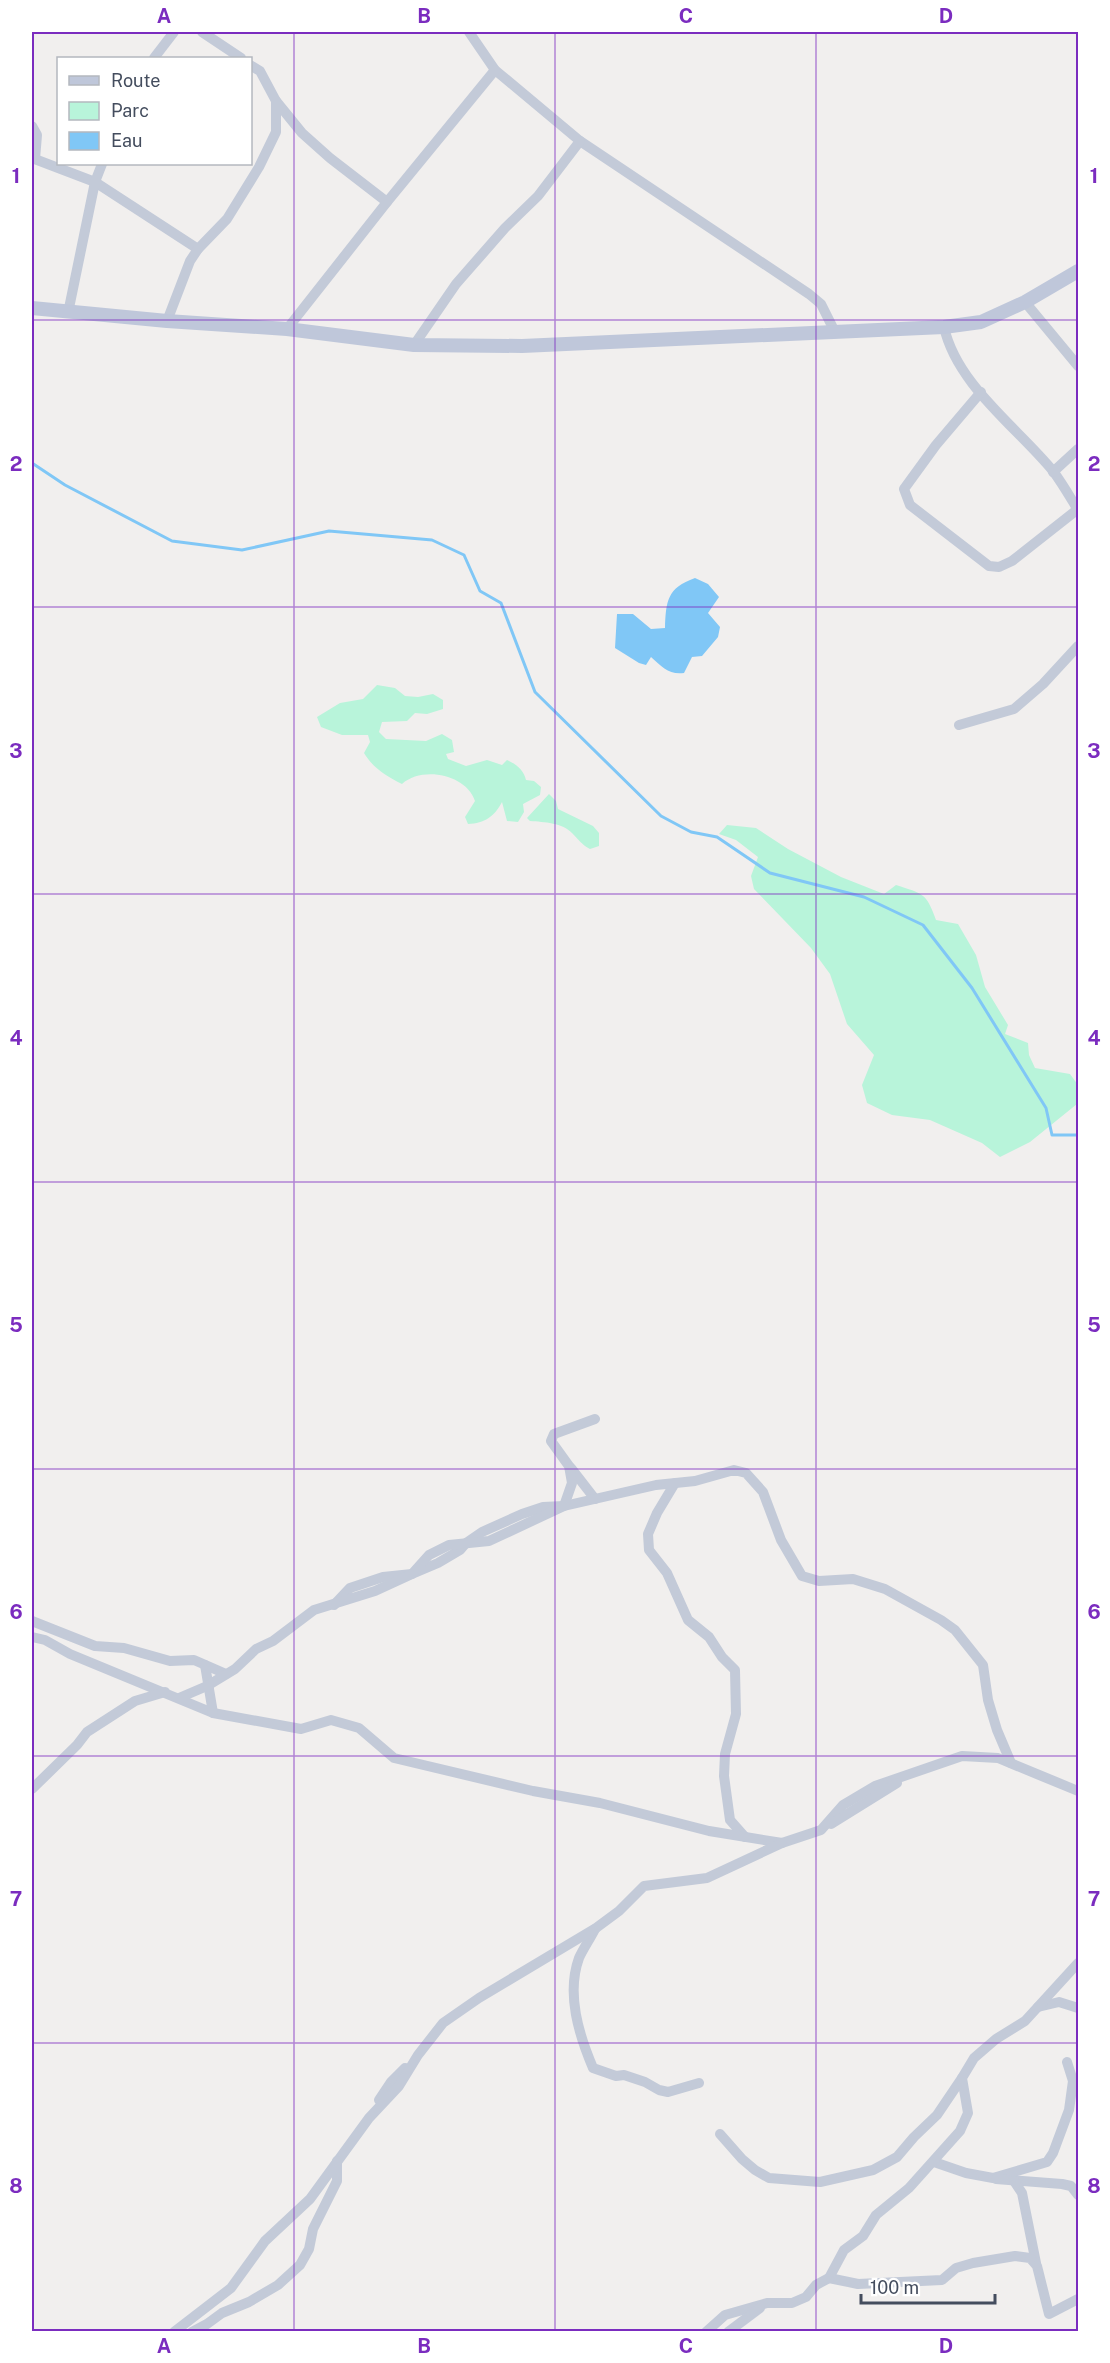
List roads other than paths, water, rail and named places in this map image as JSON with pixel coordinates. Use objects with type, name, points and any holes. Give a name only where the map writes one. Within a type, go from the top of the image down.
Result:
[{"type":"main road","points":[[32,308],[68,313],[287,329],[414,345],[522,346],[944,327],[981,322],[1025,302],[1078,271]]},
{"type":"street","points":[[155,57],[174,32]]},
{"type":"street","points":[[202,32],[240,57]]},
{"type":"street","points":[[469,32],[495,70],[580,141],[809,294],[821,304],[835,332]]},
{"type":"street","points":[[252,66],[260,71],[276,101],[302,133],[387,202]]},
{"type":"street","points":[[287,329],[495,70]]},
{"type":"street","points":[[167,321],[186,271],[198,249],[227,219],[259,167],[276,132],[276,101]]},
{"type":"street","points":[[32,126],[37,135],[33,158],[95,182],[198,249]]},
{"type":"street","points":[[414,345],[456,284],[505,228],[538,196],[580,141]]},
{"type":"street","points":[[68,313],[95,182],[102,165]]},
{"type":"street","points":[[1025,302],[1078,366]]},
{"type":"street","points":[[944,327],[955,358],[981,392],[1053,472],[1078,510],[1012,561],[999,567],[989,566],[910,505],[904,489],[936,445],[981,392]]},
{"type":"street","points":[[1053,472],[1078,449]]},
{"type":"street","points":[[959,725],[1014,709],[1043,684],[1078,645]]},
{"type":"street","points":[[595,1419],[554,1434],[551,1441],[595,1499]]},
{"type":"street","points":[[564,1506],[572,1483],[569,1466]]},
{"type":"street","points":[[179,1698],[207,1686],[226,1674],[256,1649],[273,1641],[314,1610],[375,1591],[412,1574],[429,1555],[449,1545],[496,1538],[547,1512],[564,1506],[656,1485],[695,1481],[734,1470],[746,1473],[763,1492],[781,1540],[802,1576],[819,1581],[853,1579],[885,1589],[955,1630],[983,1665],[988,1700],[997,1730],[1011,1763]]},
{"type":"street","points":[[675,1483],[657,1513],[648,1534],[649,1550],[667,1573],[688,1620],[709,1637],[722,1657],[735,1670],[736,1714],[725,1754],[724,1776],[730,1820],[745,1837]]},
{"type":"street","points":[[32,1621],[95,1646],[124,1648],[170,1661],[194,1660],[226,1674]]},
{"type":"street","points":[[32,1637],[45,1640],[70,1654],[213,1713],[301,1729],[331,1720],[359,1728],[394,1758],[533,1791],[600,1803],[709,1831],[782,1843]]},
{"type":"street","points":[[206,1665],[207,1686],[213,1713]]},
{"type":"street","points":[[32,1789],[77,1745],[87,1732],[135,1701],[165,1692]]},
{"type":"street","points":[[174,2331],[231,2288],[265,2241],[310,2199],[369,2118],[399,2086],[418,2055],[443,2023],[479,1998],[596,1928],[619,1911],[644,1886],[707,1878],[782,1843],[821,1830],[843,1805],[874,1786],[962,1756],[998,1758],[1078,1791]]},
{"type":"street","points":[[596,1928],[579,1959],[574,1980],[580,2038],[593,2068],[616,2076],[635,2079],[668,2092],[699,2083]]},
{"type":"street","points":[[720,2134],[742,2159],[769,2178],[820,2181],[873,2170],[897,2157],[914,2137],[938,2115],[974,2058],[996,2038],[1025,2021],[1078,1963]]},
{"type":"street","points":[[1038,2007],[1059,2002],[1078,2008]]},
{"type":"street","points":[[993,2178],[1047,2162],[1053,2153],[1066,2121],[1073,2081],[1066,2062]]},
{"type":"street","points":[[706,2331],[725,2315],[767,2303],[792,2303],[806,2297],[816,2285],[829,2278],[844,2250],[863,2236],[876,2215],[909,2188],[960,2131],[968,2113],[962,2078]]},
{"type":"street","points":[[1066,2121],[1078,2112]]},
{"type":"street","points":[[192,2331],[278,2285],[300,2265],[309,2249],[313,2229],[337,2181],[337,2161]]},
{"type":"street","points":[[934,2162],[966,2173],[993,2178],[1071,2186],[1078,2195]]},
{"type":"street","points":[[1014,2181],[1022,2193],[1049,2314],[1078,2299]]},
{"type":"street","points":[[829,2278],[858,2284],[942,2280],[956,2268],[1014,2256],[1030,2258],[1037,2266]]},
{"type":"street","points":[[728,2331],[767,2303]]},
{"type":"water","points":[[695,578],[708,584],[719,597],[708,613],[720,627],[718,637],[702,656],[692,657],[684,673],[670,671],[651,657],[646,665],[639,663],[615,648],[617,614],[633,614],[651,629],[665,628],[666,610],[673,591]]},
{"type":"waterway","points":[[32,463],[65,485],[172,541],[242,550],[329,531],[432,540],[464,555],[480,591],[501,603],[535,692],[661,816],[691,832],[717,837],[770,873],[864,897],[923,925],[972,988],[1046,1108],[1052,1135],[1078,1135]]}]
